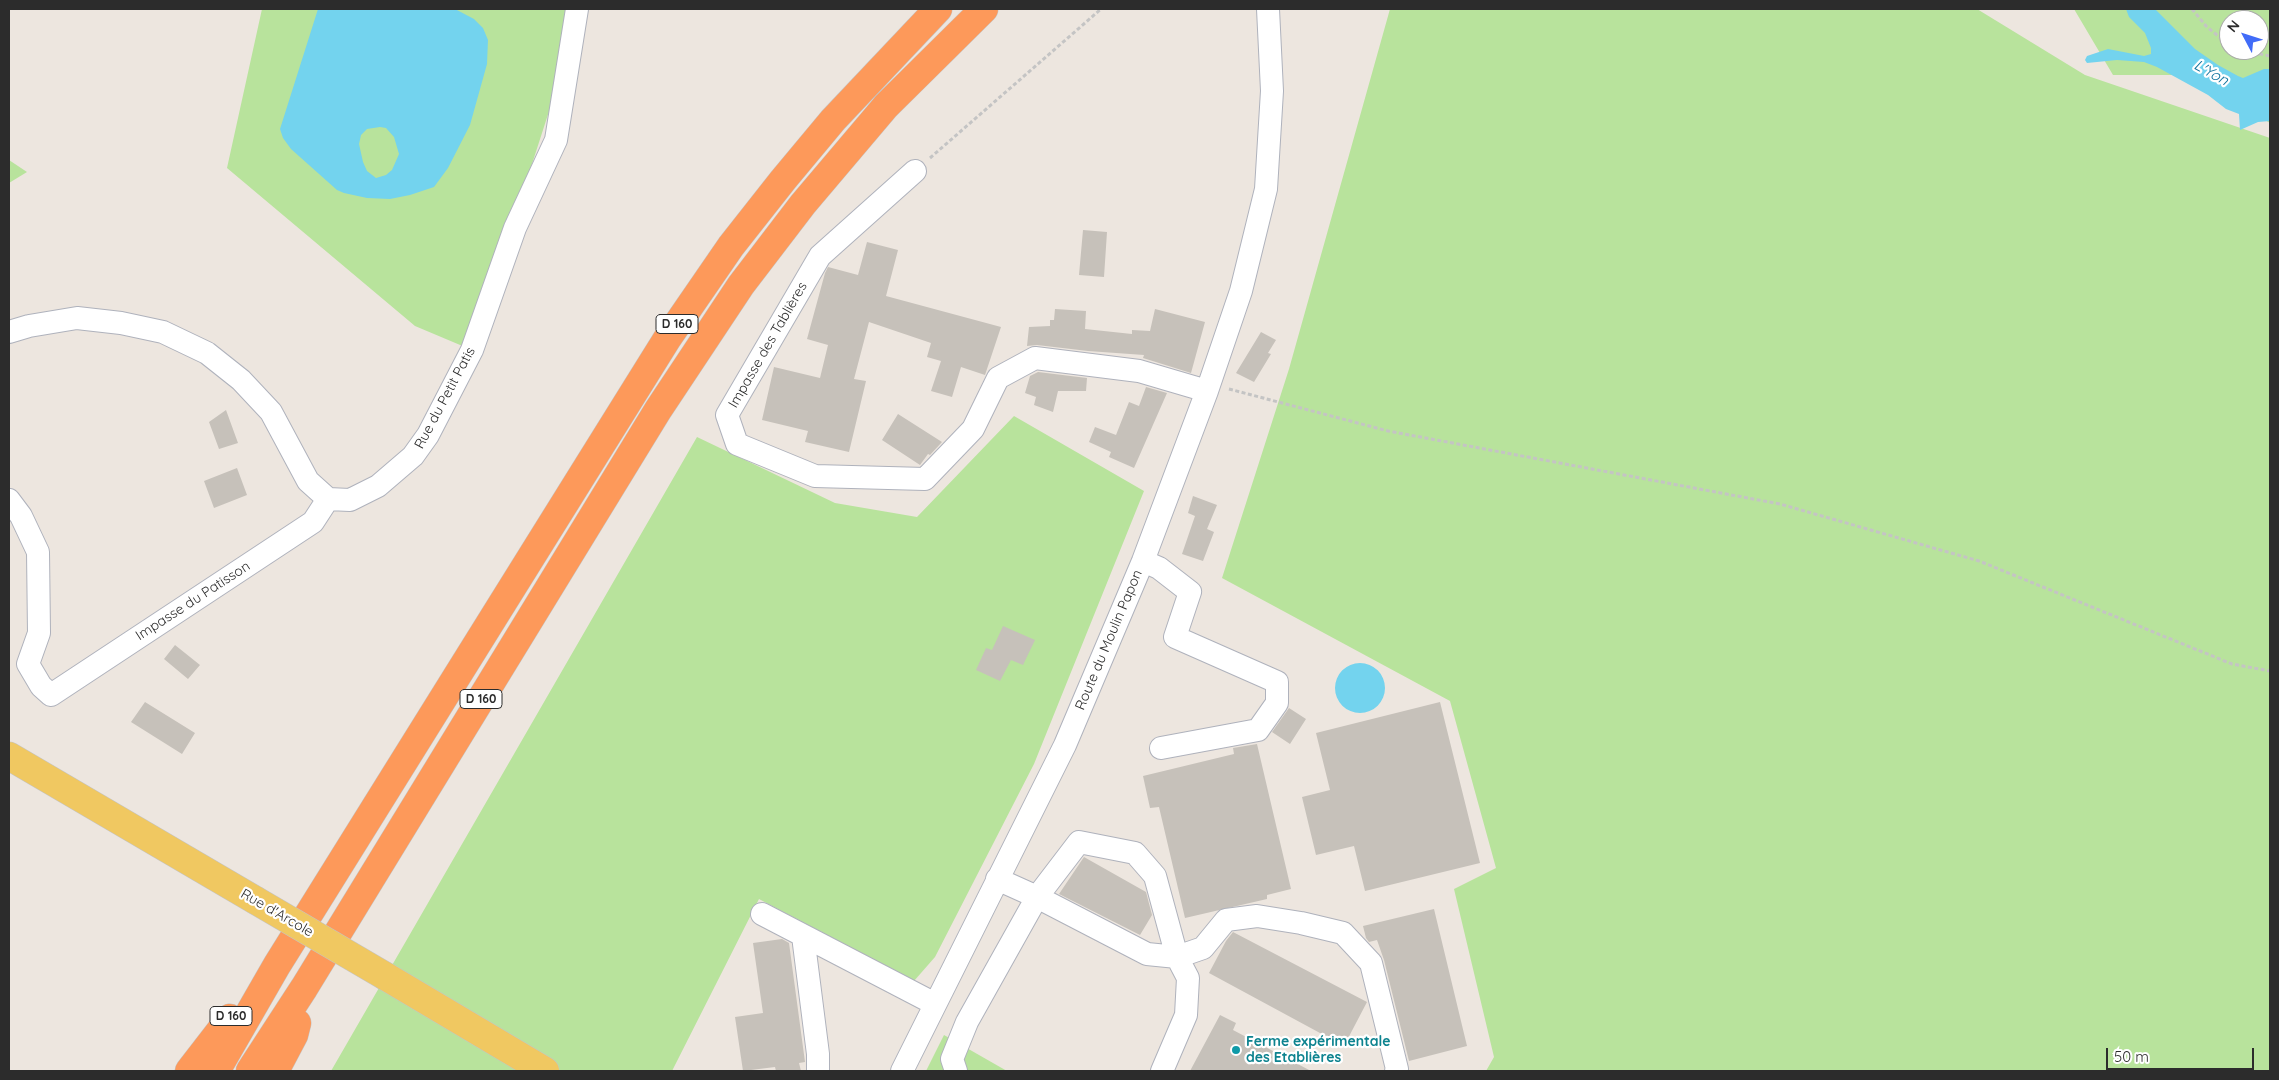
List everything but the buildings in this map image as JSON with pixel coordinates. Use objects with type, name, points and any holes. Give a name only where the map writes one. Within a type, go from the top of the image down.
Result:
[{"type":"highway","name":"D 160","points":[[216,1071],[277,965],[667,339],[732,246],[783,180],[839,114],[938,9]]},
{"type":"highway","name":"D 160","points":[[250,1071],[304,988],[658,410],[741,284],[803,204],[886,106],[984,9]]},
{"type":"highway","name":"D 160","points":[[189,1071],[249,993],[277,965]]},
{"type":"highway","points":[[275,1071],[294,1035],[304,988]]},
{"type":"main road","name":"Rue d'Arcole","points":[[9,756],[545,1071]]},
{"type":"street","name":"Rue du Petit Patis","points":[[328,500],[350,500],[378,486],[413,456],[428,436],[472,350],[515,228],[556,140],[577,9]]},
{"type":"street","name":"Route du Moulin Papon","points":[[902,1071],[1065,745],[1143,561],[1208,391],[1241,291],[1266,189],[1272,91],[1268,9]]},
{"type":"street","name":"Impasse des Tablières","points":[[915,171],[820,256],[728,415],[737,444],[815,476],[925,479],[973,430],[998,378],[1035,358],[1140,371],[1208,391]]},
{"type":"street","points":[[9,332],[28,326],[77,318],[122,323],[164,332],[207,353],[241,380],[271,412],[308,481],[328,500]]},
{"type":"street","name":"Impasse du Patisson","points":[[9,500],[21,516],[38,552],[38,633],[28,664],[41,686],[51,695],[313,522],[328,500]]},
{"type":"street","points":[[1143,561],[1159,568],[1190,592],[1175,637],[1277,682],[1277,703],[1258,730],[1162,748]]},
{"type":"street","points":[[956,1071],[952,1059],[968,1022],[1037,897],[1079,842],[1135,853],[1155,876],[1177,957],[1188,978],[1186,1015],[1162,1071]]},
{"type":"street","points":[[997,879],[1037,897],[1147,954],[1177,957],[1203,948],[1226,920],[1257,916],[1301,923],[1343,933],[1372,963],[1396,1071]]},
{"type":"street","points":[[762,914],[935,1004]]},
{"type":"street","points":[[802,936],[818,1054],[818,1071]]},
{"type":"path","points":[[915,171],[1100,9]]},
{"type":"path","points":[[2192,9],[2206,26],[2219,37]]},
{"type":"path","points":[[1208,391],[1227,389],[1388,431],[1780,504],[1979,561],[2232,664],[2270,671]]},
{"type":"green space","points":[[262,9],[582,9],[472,350],[415,326],[227,168]]},
{"type":"green space","points":[[1390,9],[1977,9],[2085,75],[2270,138],[2270,1071],[1486,1071],[1494,1057],[1454,889],[1496,868],[1450,701],[1222,578],[1289,369]]},
{"type":"green space","points":[[2074,9],[2270,9],[2270,123],[2190,75],[2113,75]]},
{"type":"green space","points":[[9,160],[27,172],[9,183]]},
{"type":"green space","points":[[1014,416],[1144,491],[1034,764],[935,957],[914,981],[759,899],[672,1071],[331,1071],[697,437],[835,503],[917,517]]},
{"type":"green space","points":[[944,1035],[1007,1071],[926,1071]]},
{"type":"water","points":[[318,9],[455,9],[474,19],[483,28],[488,40],[487,64],[470,125],[448,168],[434,187],[390,199],[367,198],[344,193],[337,190],[291,149],[283,138],[280,129]],"holes":[[[386,128],[394,137],[399,154],[392,170],[386,175],[376,178],[367,171],[359,144],[361,135],[367,129]]]},
{"type":"water","name":"L'Yon","points":[[2126,9],[2155,9],[2195,49],[2238,76],[2243,78],[2264,69],[2270,69],[2270,121],[2258,122],[2240,130],[2239,114],[2226,109],[2208,95],[2157,67],[2144,62],[2117,60],[2087,63],[2085,60],[2087,56],[2108,49],[2144,56],[2151,54],[2151,48],[2145,33],[2129,17]]},
{"type":"water","points":[[1360,663],[1374,667],[1381,674],[1385,688],[1381,702],[1374,709],[1360,713],[1346,709],[1339,702],[1335,688],[1339,674],[1346,667]]},
{"type":"place","name":"Ferme expérimentale des Etablières","points":[[1236,1050]]}]
